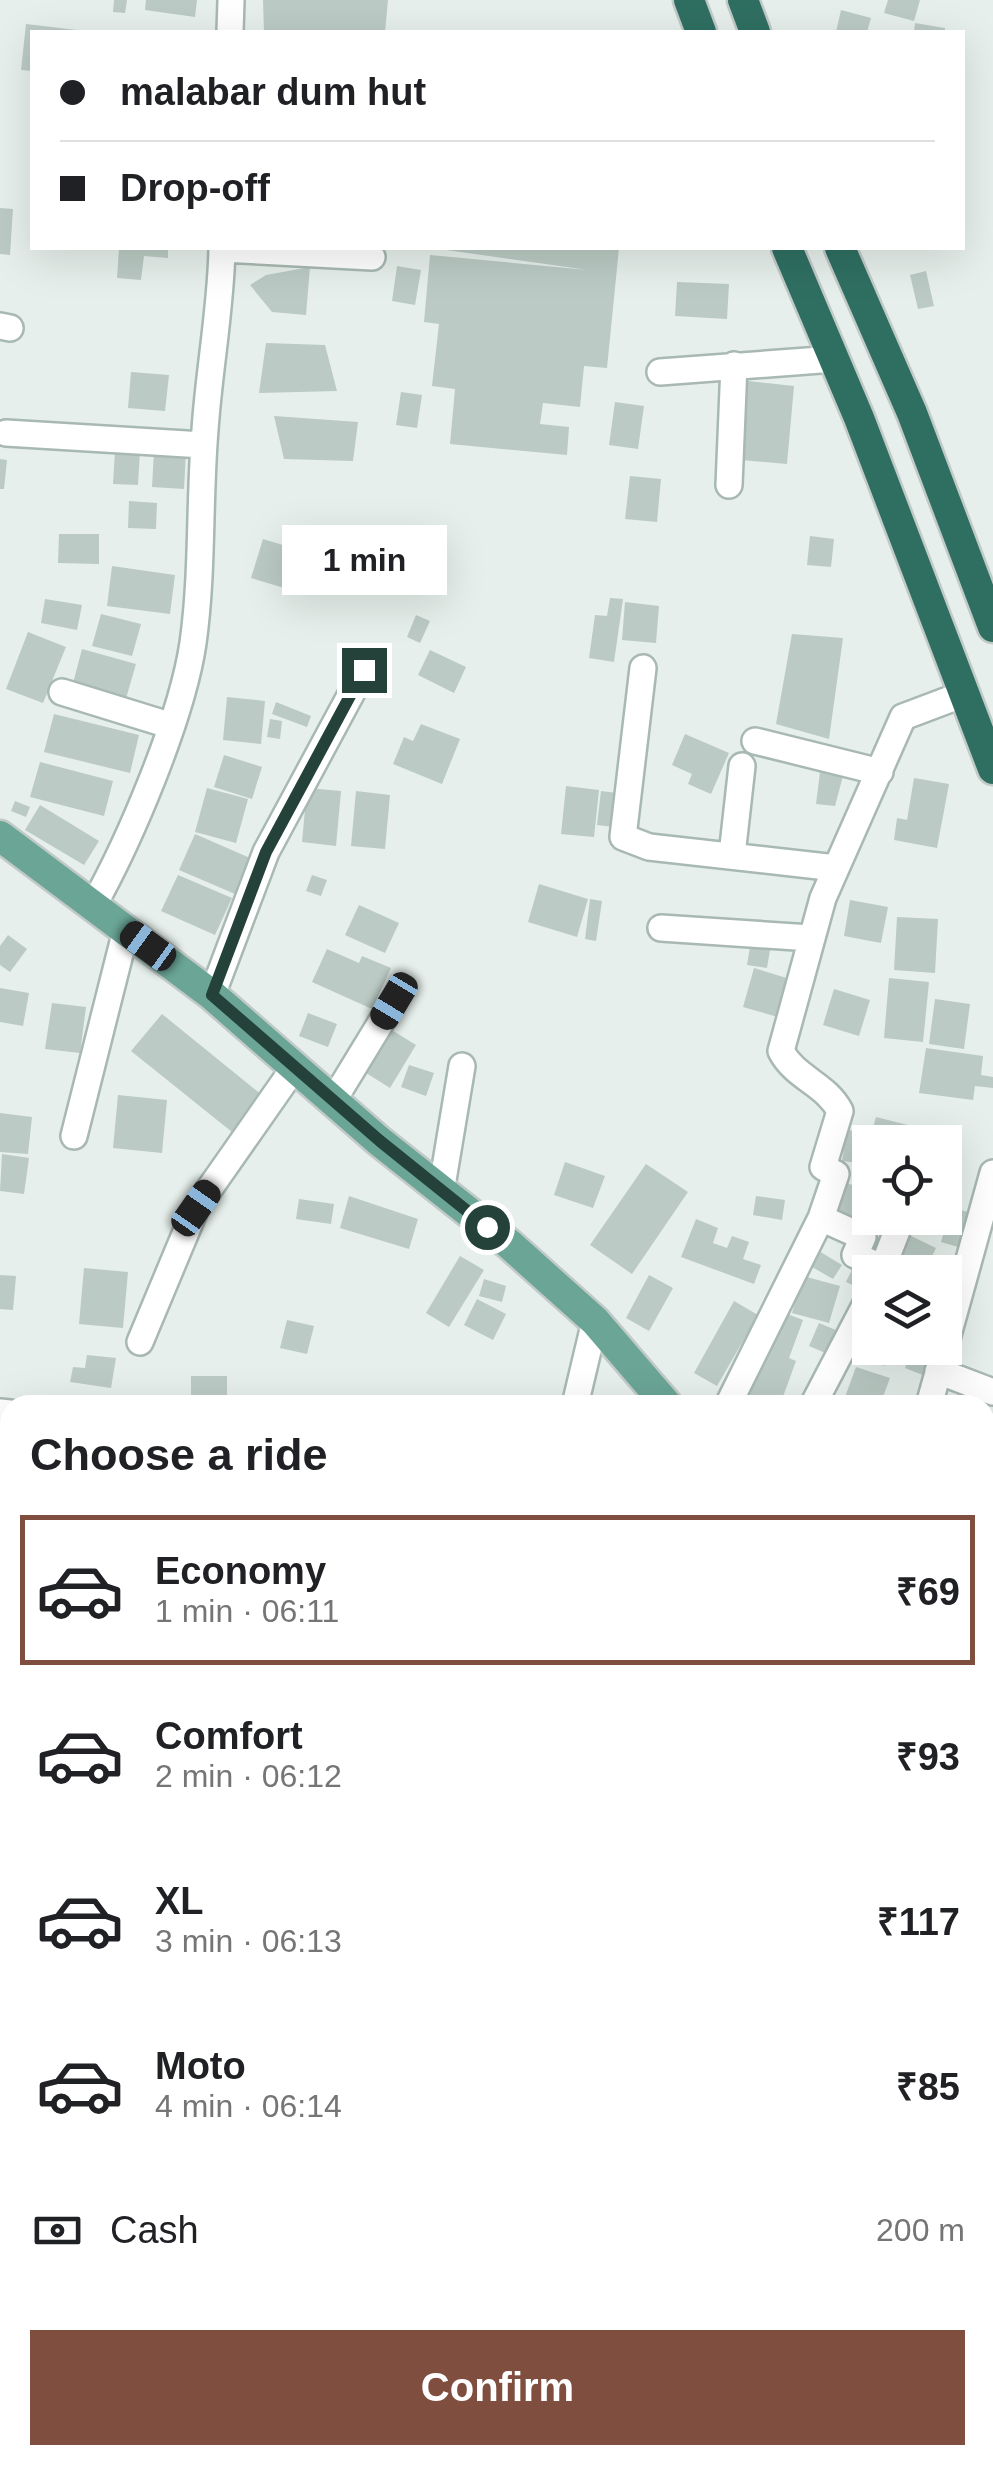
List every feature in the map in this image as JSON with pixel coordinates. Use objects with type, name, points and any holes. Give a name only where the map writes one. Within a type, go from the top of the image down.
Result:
[{"type":"highway","points":[[689,0],[700,30]]},
{"type":"highway","points":[[744,0],[754,30]]},
{"type":"highway","points":[[787,250],[834,359],[993,770]]},
{"type":"highway","points":[[841,250],[912,413],[993,627]]},
{"type":"main road","points":[[0,836],[212,995],[333,1102],[510,1244],[595,1321],[658,1395]]},
{"type":"street","points":[[230,30],[231,0]]},
{"type":"street","points":[[92,906],[120,857],[168,726],[193,642],[204,516],[204,445],[222,250]]},
{"type":"street","points":[[255,250],[372,257]]},
{"type":"street","points":[[660,372],[834,359]]},
{"type":"street","points":[[729,485],[734,365]]},
{"type":"street","points":[[6,434],[204,445]]},
{"type":"street","points":[[643,668],[623,837],[650,847],[836,868]]},
{"type":"street","points":[[212,995],[266,852],[364,670]]},
{"type":"street","points":[[62,692],[168,726]]},
{"type":"street","points":[[733,1395],[820,1218],[836,1174],[823,1167],[840,1111],[832,1096],[799,1074],[781,1050],[811,938],[836,868],[903,717],[964,694]]},
{"type":"street","points":[[755,740],[880,772]]},
{"type":"street","points":[[732,854],[742,766]]},
{"type":"street","points":[[660,928],[811,938]]},
{"type":"street","points":[[74,1136],[126,930]]},
{"type":"street","points":[[333,1102],[394,1001]]},
{"type":"street","points":[[442,1192],[462,1066]]},
{"type":"street","points":[[140,1342],[196,1208],[294,1068]]},
{"type":"street","points":[[962,1267],[993,1173]]},
{"type":"street","points":[[820,1218],[863,1238],[855,1255]]},
{"type":"street","points":[[577,1395],[595,1321]]},
{"type":"street","points":[[818,1395],[852,1331]]},
{"type":"street","points":[[932,1395],[940,1365]]},
{"type":"street","points":[[957,1365],[993,1392]]},
{"type":"building","points":[[114,0],[127,0],[125,13],[113,12]]},
{"type":"building","points":[[146,0],[197,0],[195,17],[145,10]]},
{"type":"building","points":[[263,0],[388,0],[385,30],[264,30]]},
{"type":"building","points":[[888,0],[920,0],[914,21],[884,13]]},
{"type":"building","points":[[841,10],[871,18],[868,30],[836,30]]},
{"type":"building","points":[[915,23],[945,28],[945,30],[914,30]]},
{"type":"building","points":[[26,24],[77,30],[30,30],[30,71],[21,70]]},
{"type":"building","points":[[0,208],[13,209],[10,255],[0,254]]},
{"type":"building","points":[[119,250],[168,250],[168,258],[144,256],[141,280],[117,278]]},
{"type":"building","points":[[446,250],[619,250],[607,368],[584,366],[580,407],[543,403],[540,424],[569,427],[567,455],[450,444],[455,389],[432,386],[439,324],[424,322],[430,255],[588,270]]},
{"type":"building","points":[[397,266],[421,270],[415,305],[392,301]]},
{"type":"building","points":[[310,267],[306,315],[272,312],[250,285],[266,275]]},
{"type":"building","points":[[926,271],[934,306],[918,309],[910,275]]},
{"type":"building","points":[[677,282],[729,284],[727,319],[675,316]]},
{"type":"building","points":[[266,343],[325,345],[337,391],[259,393]]},
{"type":"building","points":[[131,372],[169,375],[165,411],[128,408]]},
{"type":"building","points":[[748,381],[794,386],[787,464],[740,460]]},
{"type":"building","points":[[401,392],[422,395],[417,428],[396,425]]},
{"type":"building","points":[[615,402],[644,406],[638,449],[609,445]]},
{"type":"building","points":[[274,416],[358,422],[353,461],[284,459]]},
{"type":"building","points":[[115,450],[140,451],[138,485],[113,484]]},
{"type":"building","points":[[154,450],[186,452],[184,489],[152,487]]},
{"type":"building","points":[[0,459],[7,460],[4,489],[0,489]]},
{"type":"building","points":[[630,476],[661,479],[657,522],[625,519]]},
{"type":"building","points":[[129,501],[157,503],[156,529],[128,528]]},
{"type":"building","points":[[59,534],[99,534],[99,564],[58,563]]},
{"type":"building","points":[[810,536],[834,539],[831,567],[807,565]]},
{"type":"building","points":[[263,539],[303,551],[291,590],[251,578]]},
{"type":"building","points":[[112,566],[175,575],[170,614],[107,606]]},
{"type":"building","points":[[610,598],[623,599],[614,662],[589,658],[595,615],[607,616]]},
{"type":"building","points":[[45,599],[82,605],[77,630],[41,623]]},
{"type":"building","points":[[625,602],[659,606],[656,643],[622,640]]},
{"type":"building","points":[[101,614],[141,624],[132,656],[92,646]]},
{"type":"building","points":[[416,615],[430,621],[420,643],[407,637]]},
{"type":"building","points":[[28,632],[66,647],[43,703],[6,689]]},
{"type":"building","points":[[792,634],[843,638],[829,739],[776,724]]},
{"type":"building","points":[[82,649],[136,664],[125,702],[72,687]]},
{"type":"building","points":[[430,650],[466,667],[454,693],[418,675]]},
{"type":"building","points":[[227,697],[265,701],[261,744],[223,740]]},
{"type":"building","points":[[276,702],[311,716],[307,727],[272,714]]},
{"type":"building","points":[[54,714],[139,735],[130,773],[44,752]]},
{"type":"building","points":[[270,719],[282,721],[280,739],[267,737]]},
{"type":"building","points":[[421,724],[460,739],[442,784],[393,764],[404,737],[413,741]]},
{"type":"building","points":[[685,734],[729,753],[711,794],[688,784],[692,774],[672,765]]},
{"type":"building","points":[[224,755],[262,767],[252,799],[214,787]]},
{"type":"building","points":[[40,762],[113,781],[104,816],[30,797]]},
{"type":"building","points":[[820,772],[843,776],[835,806],[816,804]]},
{"type":"building","points":[[914,778],[949,784],[937,848],[894,840],[897,818],[907,820]]},
{"type":"building","points":[[566,786],[599,790],[594,837],[561,834]]},
{"type":"building","points":[[207,788],[248,799],[236,843],[195,832]]},
{"type":"building","points":[[307,788],[341,791],[336,846],[302,842]]},
{"type":"building","points":[[356,791],[390,795],[385,849],[351,846]]},
{"type":"building","points":[[601,791],[617,793],[613,827],[597,825]]},
{"type":"building","points":[[15,801],[30,807],[26,817],[11,811]]},
{"type":"building","points":[[40,805],[99,841],[84,865],[25,830]]},
{"type":"building","points":[[195,834],[250,858],[235,894],[179,870]]},
{"type":"building","points":[[178,875],[232,898],[215,935],[161,911]]},
{"type":"building","points":[[312,875],[327,880],[321,896],[306,891]]},
{"type":"building","points":[[539,884],[588,899],[577,937],[528,922]]},
{"type":"building","points":[[590,899],[602,901],[596,941],[585,939]]},
{"type":"building","points":[[850,900],[888,907],[881,943],[844,936]]},
{"type":"building","points":[[359,905],[399,923],[385,953],[345,935]]},
{"type":"building","points":[[897,917],[938,919],[935,973],[894,970]]},
{"type":"building","points":[[8,935],[27,949],[10,972],[0,965],[0,946]]},
{"type":"building","points":[[750,947],[770,950],[767,968],[747,965]]},
{"type":"building","points":[[327,949],[359,963],[362,956],[391,968],[372,1009],[312,982]]},
{"type":"building","points":[[754,968],[793,980],[781,1018],[743,1007]]},
{"type":"building","points":[[889,978],[929,982],[923,1042],[884,1038]]},
{"type":"building","points":[[0,988],[29,993],[23,1026],[0,1022]]},
{"type":"building","points":[[834,989],[870,1000],[859,1036],[823,1025]]},
{"type":"building","points":[[935,999],[970,1004],[964,1049],[929,1044]]},
{"type":"building","points":[[52,1003],[86,1007],[80,1053],[45,1049]]},
{"type":"building","points":[[308,1013],[337,1024],[328,1047],[299,1036]]},
{"type":"building","points":[[162,1014],[262,1095],[232,1132],[131,1051]]},
{"type":"building","points":[[390,1029],[416,1045],[390,1088],[363,1071]]},
{"type":"building","points":[[926,1048],[983,1056],[981,1075],[993,1077],[993,1088],[975,1086],[973,1100],[919,1093]]},
{"type":"building","points":[[409,1065],[434,1073],[426,1096],[401,1087]]},
{"type":"building","points":[[118,1095],[167,1100],[162,1153],[113,1148]]},
{"type":"building","points":[[0,1113],[32,1117],[28,1154],[0,1152]]},
{"type":"building","points":[[876,1117],[908,1125],[874,1125]]},
{"type":"building","points":[[847,1130],[852,1131],[852,1162],[842,1161]]},
{"type":"building","points":[[2,1154],[29,1158],[24,1194],[0,1191]]},
{"type":"building","points":[[565,1162],[605,1176],[593,1208],[554,1195]]},
{"type":"building","points":[[646,1164],[688,1192],[632,1274],[590,1245]]},
{"type":"building","points":[[843,1182],[852,1185],[852,1227],[831,1220]]},
{"type":"building","points":[[349,1196],[418,1219],[409,1249],[340,1228]]},
{"type":"building","points":[[756,1196],[785,1200],[782,1220],[753,1215]]},
{"type":"building","points":[[299,1199],[334,1204],[331,1224],[296,1219]]},
{"type":"building","points":[[962,1210],[978,1215],[968,1250],[941,1242],[943,1235],[962,1235]]},
{"type":"building","points":[[696,1219],[718,1228],[713,1243],[727,1248],[732,1236],[749,1242],[743,1259],[761,1265],[754,1284],[681,1257]]},
{"type":"building","points":[[909,1235],[936,1248],[933,1255],[900,1255]]},
{"type":"building","points":[[814,1248],[842,1265],[833,1279],[805,1263]]},
{"type":"building","points":[[460,1256],[484,1270],[449,1327],[426,1313]]},
{"type":"building","points":[[84,1268],[128,1272],[123,1328],[79,1324]]},
{"type":"building","points":[[0,1275],[16,1276],[13,1310],[0,1309]]},
{"type":"building","points":[[649,1275],[673,1288],[649,1331],[626,1318]]},
{"type":"building","points":[[803,1276],[840,1286],[829,1323],[792,1313]]},
{"type":"building","points":[[484,1279],[506,1286],[502,1302],[479,1296]]},
{"type":"building","points":[[477,1299],[506,1314],[493,1340],[464,1325]]},
{"type":"building","points":[[734,1301],[758,1315],[717,1386],[694,1373]]},
{"type":"building","points":[[782,1312],[803,1320],[789,1358],[796,1361],[784,1395],[749,1395]]},
{"type":"building","points":[[287,1320],[314,1326],[307,1354],[280,1348]]},
{"type":"building","points":[[819,1323],[838,1331],[828,1354],[809,1346]]},
{"type":"building","points":[[87,1355],[116,1358],[111,1388],[70,1382],[73,1367],[85,1368]]},
{"type":"building","points":[[906,1365],[935,1365],[930,1378],[905,1368]]},
{"type":"building","points":[[856,1367],[890,1378],[884,1395],[846,1395]]},
{"type":"building","points":[[191,1376],[227,1376],[227,1395],[191,1395]]},
{"type":"route","points":[[364,670],[266,852],[212,995],[380,1141],[487,1227]]}]
